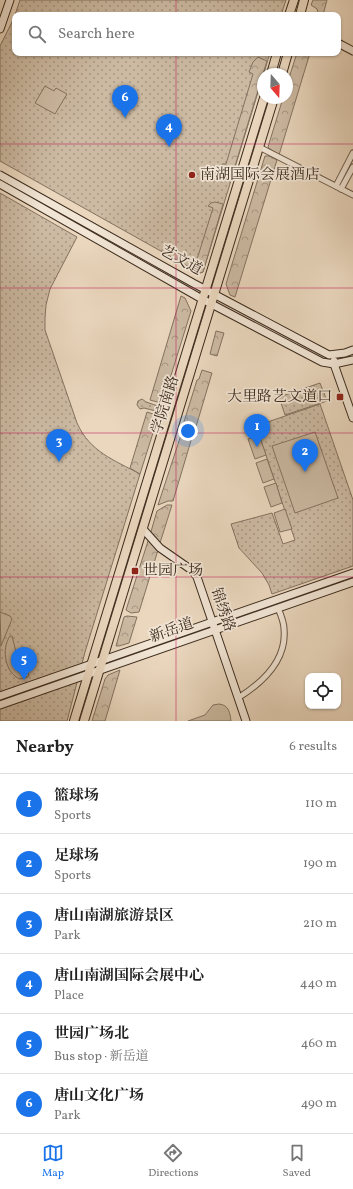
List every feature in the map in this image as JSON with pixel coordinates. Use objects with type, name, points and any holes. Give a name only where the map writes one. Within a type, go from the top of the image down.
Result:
[{"type":"main road","points":[[0,29],[10,0]]},
{"type":"main road","points":[[290,12],[294,0]]},
{"type":"main road","points":[[301,12],[304,0]]},
{"type":"main road","points":[[341,45],[353,51]]},
{"type":"main road","points":[[273,68],[276,56]]},
{"type":"main road","points":[[284,68],[287,56]]},
{"type":"main road","name":"学院南路","points":[[74,721],[204,289],[262,104]]},
{"type":"main road","name":"学院南路","points":[[84,721],[272,104]]},
{"type":"main road","name":"艺文道","points":[[0,175],[204,289],[329,355],[334,355]]},
{"type":"main road","name":"艺文道","points":[[0,184],[211,304],[322,362],[334,364],[353,360]]},
{"type":"main road","points":[[28,200],[31,193]]},
{"type":"main road","points":[[353,350],[334,355],[334,364],[353,418]]},
{"type":"main road","name":"锦绣路","points":[[143,529],[160,548],[193,571],[197,577],[246,721]]},
{"type":"main road","name":"新岳道","points":[[0,696],[353,574]]},
{"type":"main road","name":"新岳道","points":[[0,705],[353,582]]},
{"type":"street","points":[[259,147],[353,195]]},
{"type":"street","points":[[336,186],[353,153]]},
{"type":"street","points":[[341,189],[353,167]]},
{"type":"street","points":[[238,698],[263,679],[271,670],[282,650],[284,629],[278,608]]},
{"type":"green space","points":[[20,0],[286,0],[282,12],[16,12]]},
{"type":"green space","points":[[313,0],[327,0],[324,12],[318,12],[317,9],[311,5]]},
{"type":"green space","points":[[12,22],[12,56],[269,56],[265,68],[257,68],[257,95],[203,272],[200,273],[0,161],[0,46]]},
{"type":"green space","points":[[296,56],[309,56],[279,155],[268,147],[281,104],[293,104],[292,68]]},
{"type":"green space","points":[[258,57],[267,61],[265,68],[257,68],[257,94],[231,179],[222,175],[220,170],[222,164],[226,164],[253,74],[249,72],[253,62]]},
{"type":"green space","points":[[45,86],[54,91],[56,88],[67,94],[55,114],[35,103]]},
{"type":"green space","points":[[265,156],[269,156],[277,160],[235,297],[230,295],[226,284]]},
{"type":"green space","points":[[0,193],[77,237],[50,289],[46,305],[45,330],[77,423],[82,433],[104,454],[140,474],[85,652],[67,721],[0,721]]},
{"type":"green space","points":[[215,202],[223,204],[203,272],[200,273],[194,269],[213,208],[208,206]]},
{"type":"green space","points":[[181,296],[185,298],[191,311],[163,401],[161,403],[150,400]]},
{"type":"green space","points":[[216,331],[224,333],[217,356],[210,354]]},
{"type":"green space","points":[[202,370],[212,373],[195,430],[183,425],[197,380],[199,379]]},
{"type":"green space","points":[[320,383],[327,401],[285,415],[279,397]]},
{"type":"green space","points":[[142,399],[158,406],[158,410],[156,411],[144,408],[140,409],[137,405],[138,401]]},
{"type":"green space","points":[[320,404],[353,500],[353,566],[272,594],[262,573],[239,548],[231,524],[272,513],[283,544],[295,540],[256,426]]},
{"type":"green space","points":[[147,412],[158,417],[140,474],[130,468]]},
{"type":"green space","points":[[182,432],[193,434],[173,501],[168,501],[158,505]]},
{"type":"green space","points":[[315,432],[338,498],[295,513],[272,446]]},
{"type":"green space","points":[[259,435],[266,455],[255,459],[248,439]]},
{"type":"green space","points":[[267,459],[274,479],[263,483],[256,463]]},
{"type":"green space","points":[[276,483],[282,503],[271,507],[264,487]]},
{"type":"green space","points":[[167,505],[172,505],[159,546],[150,535],[157,511]]},
{"type":"green space","points":[[285,509],[292,529],[280,532],[274,513]]},
{"type":"green space","points":[[149,538],[158,550],[139,612],[131,613],[126,610]]},
{"type":"green space","points":[[0,612],[10,616],[12,619],[1,646]]},
{"type":"green space","points":[[124,617],[137,617],[129,643],[116,646]]},
{"type":"green space","points":[[10,636],[12,636],[17,656],[29,675],[28,677],[20,679],[11,672],[8,666],[5,654],[7,641]]},
{"type":"green space","points":[[120,670],[105,721],[92,721],[105,679],[108,675]]},
{"type":"green space","points":[[219,704],[227,708],[231,721],[188,721],[205,715],[213,705]]},
{"type":"place","name":"唐山文化广场","points":[[125,118]]},
{"type":"place","name":"唐山南湖国际会展中心","points":[[169,147]]},
{"type":"place","name":"南湖国际会展酒店","points":[[192,175]]},
{"type":"place","name":"大里路艺文道口","points":[[340,397]]},
{"type":"place","name":"篮球场","points":[[257,447]]},
{"type":"place","name":"唐山南湖旅游景区","points":[[59,462]]},
{"type":"place","name":"足球场","points":[[305,472]]},
{"type":"place","name":"世园广场","points":[[135,571]]},
{"type":"place","name":"世园广场北","points":[[24,680]]}]
